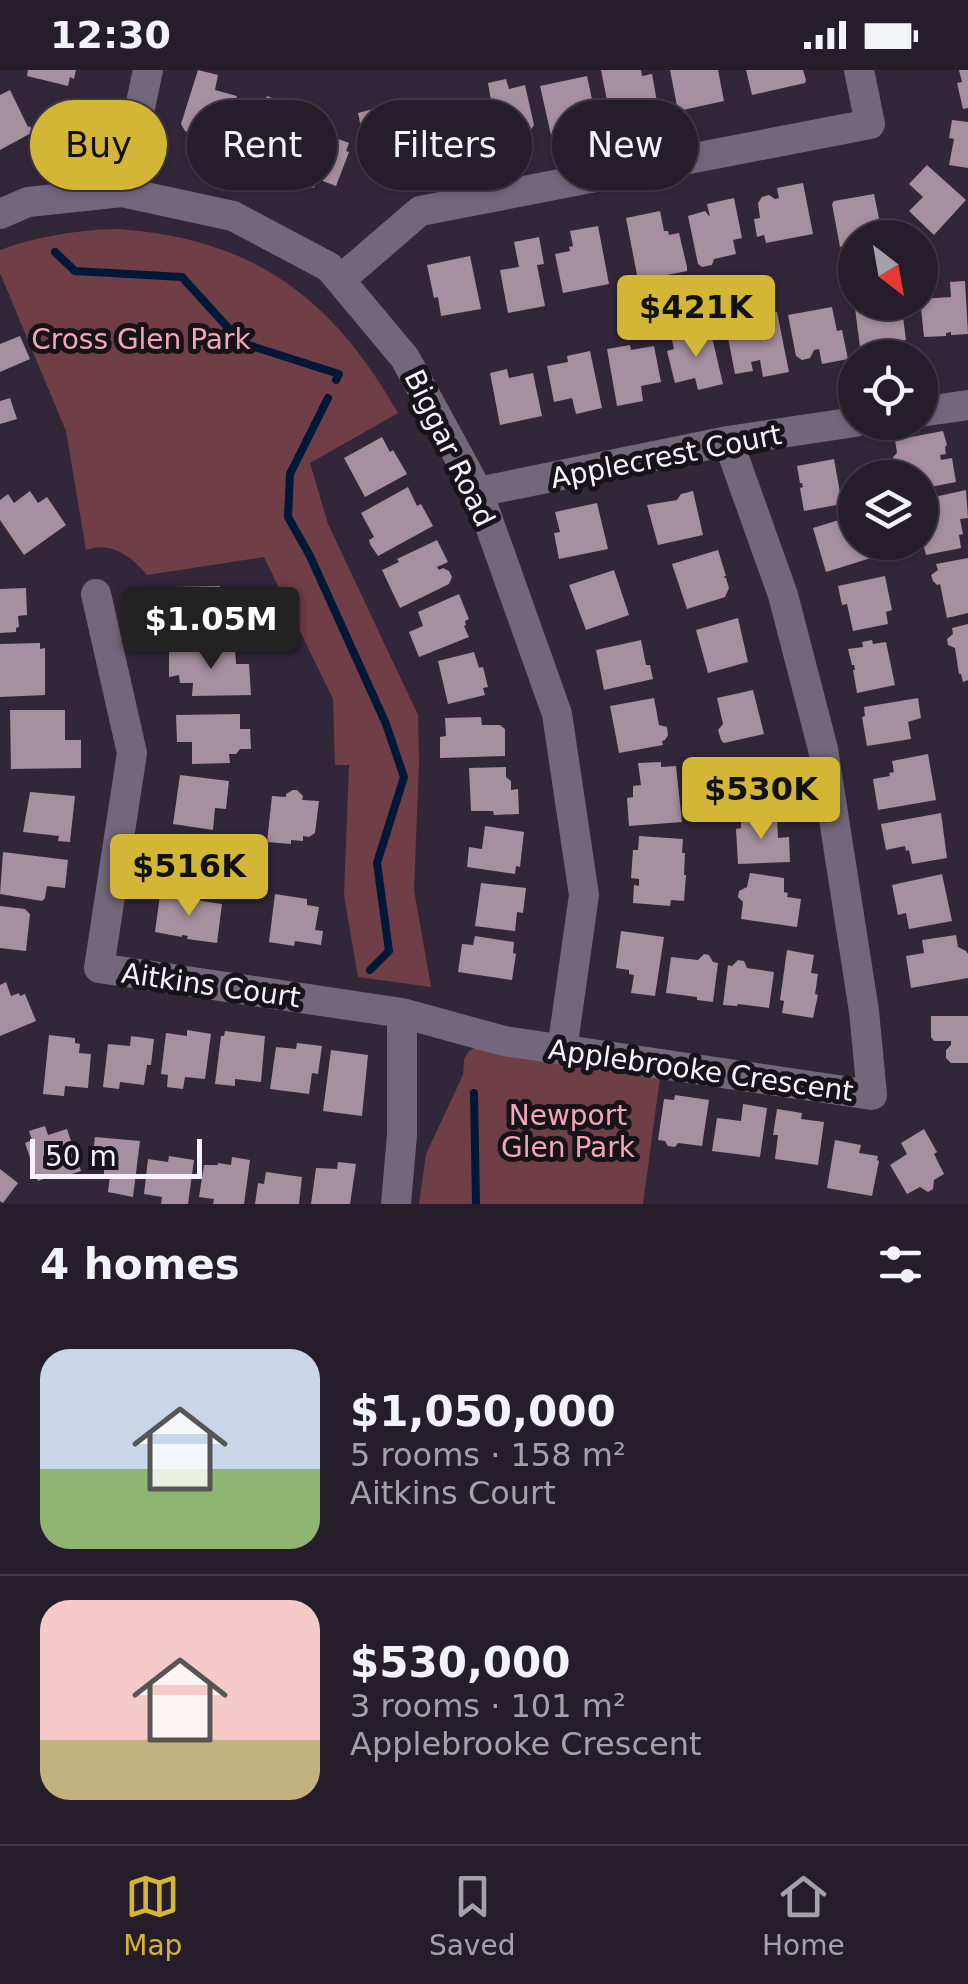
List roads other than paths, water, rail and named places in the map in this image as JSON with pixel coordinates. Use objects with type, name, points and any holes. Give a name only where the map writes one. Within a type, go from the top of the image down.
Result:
[{"type":"street","points":[[122,192],[148,70]]},
{"type":"street","points":[[340,280],[420,210],[870,124],[859,70]]},
{"type":"street","name":"Biggar Road","points":[[0,214],[28,202],[122,192],[233,216],[329,267],[406,358],[478,492],[557,714],[584,894],[562,1050]]},
{"type":"street","points":[[938,409],[968,405]]},
{"type":"street","name":"Applecrest Court","points":[[478,492],[728,441],[838,425]]},
{"type":"street","name":"Applebrooke Crescent","points":[[402,1013],[504,1042],[872,1094],[864,1011],[822,749],[783,595],[728,441]]},
{"type":"street","name":"Aitkins Court","points":[[96,594],[132,752],[100,968],[402,1013]]},
{"type":"street","points":[[396,1204],[402,1135],[402,1013]]},
{"type":"waterway","points":[[55,252],[75,271],[182,277],[242,343],[339,374],[336,380]]},
{"type":"waterway","points":[[328,398],[290,474],[288,517],[310,556],[386,724],[404,777],[377,863],[389,951],[370,970]]},
{"type":"waterway","points":[[474,1093],[476,1204]]},
{"type":"park label","name":"Cross Glen Park","points":[[141,339]]},
{"type":"park label","name":"Newport Glen Park","points":[[568,1131]]}]
